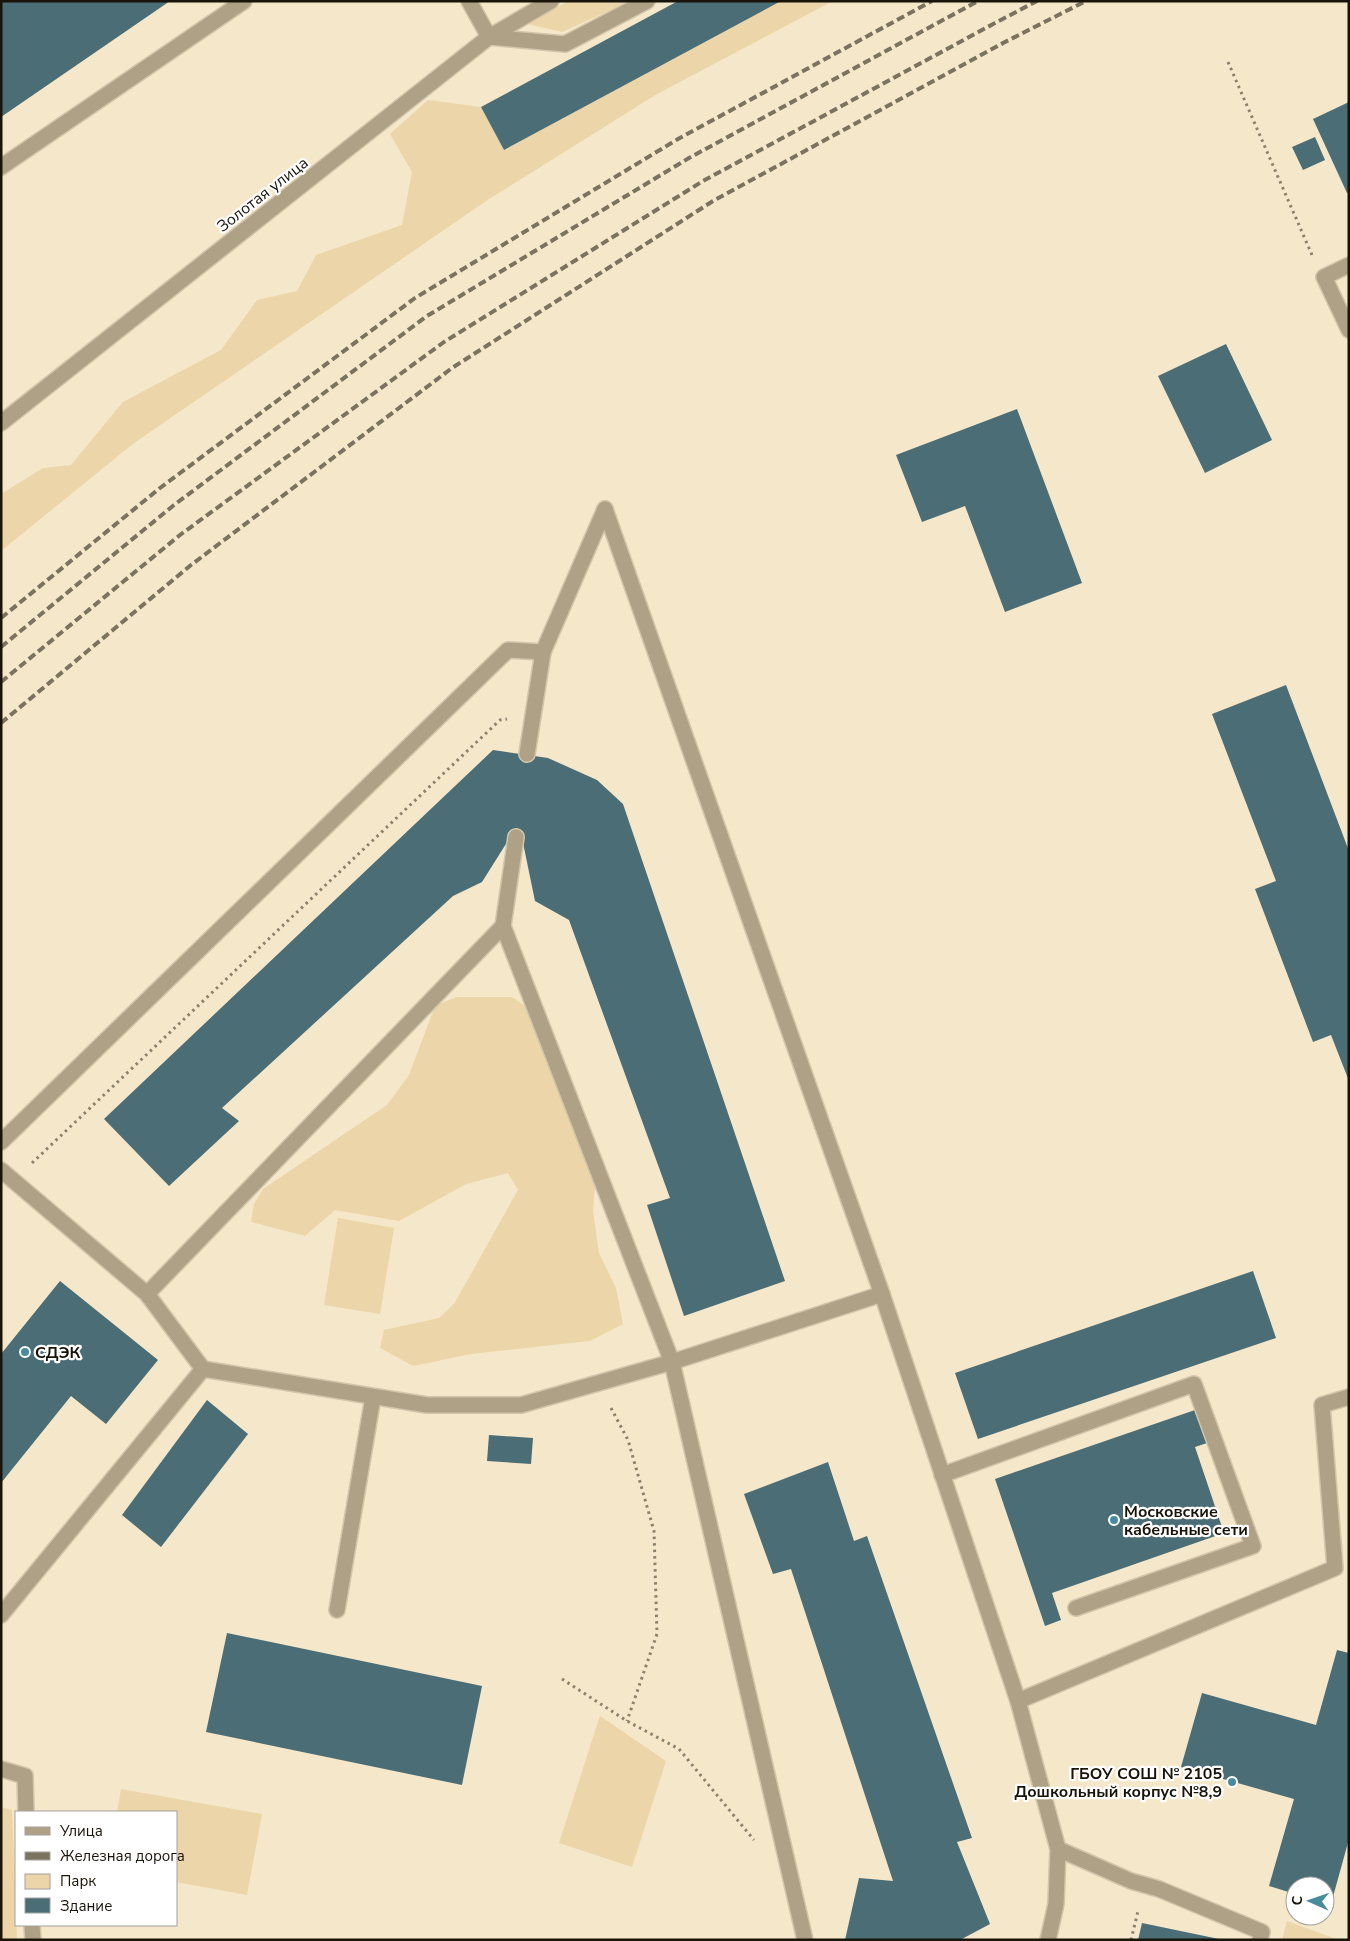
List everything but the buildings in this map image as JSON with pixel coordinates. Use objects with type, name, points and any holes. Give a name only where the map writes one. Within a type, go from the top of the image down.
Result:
[{"type":"street","points":[[1,167],[244,1]]},
{"type":"street","points":[[468,1],[489,37],[565,44],[647,1]]},
{"type":"street","name":"Золотая улица","points":[[1,423],[489,37],[551,1]]},
{"type":"street","points":[[1349,265],[1324,278],[1349,330]]},
{"type":"street","points":[[527,754],[543,652],[605,508],[882,1294],[1018,1701],[1058,1849],[1056,1904],[1048,1940]]},
{"type":"street","points":[[1,1142],[508,650],[543,652]]},
{"type":"street","points":[[516,837],[503,926],[672,1362],[805,1940]]},
{"type":"street","points":[[147,1294],[503,926]]},
{"type":"street","points":[[1,1170],[147,1294],[203,1369],[428,1405],[521,1405],[672,1362],[882,1294]]},
{"type":"street","points":[[1,1614],[203,1369]]},
{"type":"street","points":[[942,1475],[1194,1384],[1252,1546],[1076,1608]]},
{"type":"street","points":[[337,1610],[373,1396]]},
{"type":"street","points":[[1018,1701],[1335,1568],[1322,1405],[1349,1397]]},
{"type":"street","points":[[1,1769],[24,1776],[26,1811]]},
{"type":"street","points":[[1058,1849],[1131,1882],[1159,1889],[1262,1932],[1260,1940]]},
{"type":"street","points":[[32,1926],[33,1940]]},
{"type":"path","points":[[1228,62],[1308,248]]},
{"type":"path","points":[[14,1181],[500,720],[532,719]]},
{"type":"path","points":[[597,1383],[628,1440],[654,1531],[657,1634],[627,1720]]},
{"type":"path","points":[[562,1679],[627,1720],[679,1749],[757,1844]]},
{"type":"green space","points":[[568,1],[630,1],[562,32],[528,24]]},
{"type":"green space","points":[[781,1],[833,1],[657,94],[489,199],[134,443],[1,551],[1,494],[43,468],[71,465],[123,402],[221,350],[257,300],[297,291],[316,255],[402,225],[412,172],[390,134],[428,100],[481,107],[504,150]]},
{"type":"green space","points":[[456,997],[512,997],[528,1008],[596,1172],[593,1211],[599,1253],[616,1288],[623,1324],[590,1341],[471,1354],[413,1366],[380,1348],[384,1330],[439,1318],[454,1304],[518,1190],[508,1173],[466,1184],[399,1221],[335,1210],[305,1236],[251,1222],[254,1204],[263,1189],[387,1105],[409,1075],[435,1006]]},
{"type":"green space","points":[[338,1218],[394,1228],[380,1314],[324,1305]]},
{"type":"green space","points":[[600,1716],[666,1761],[632,1867],[559,1843]]},
{"type":"green space","points":[[121,1789],[262,1814],[247,1895],[178,1882],[178,1811],[117,1811]]},
{"type":"green space","points":[[1,1807],[12,1810],[17,1940],[1,1940]]},
{"type":"green space","points":[[1286,1926],[1301,1926],[1339,1940],[1282,1940]]},
{"type":"railway","points":[[1,618],[160,488],[415,298],[678,139],[932,1]]},
{"type":"railway","points":[[1,647],[174,505],[427,316],[689,158],[978,1]]},
{"type":"railway","points":[[1,682],[180,535],[444,342],[703,181],[1037,1]]},
{"type":"railway","points":[[1,723],[191,565],[452,368],[713,201],[1005,42],[1086,1]]},
{"type":"place","name":"СДЭК","points":[[25,1352]]},
{"type":"place","name":"Московские кабельные сети","points":[[1114,1520]]},
{"type":"place","name":"ГБОУ СОШ № 2105 Дошкольный корпус №8,9","points":[[1232,1782]]}]
